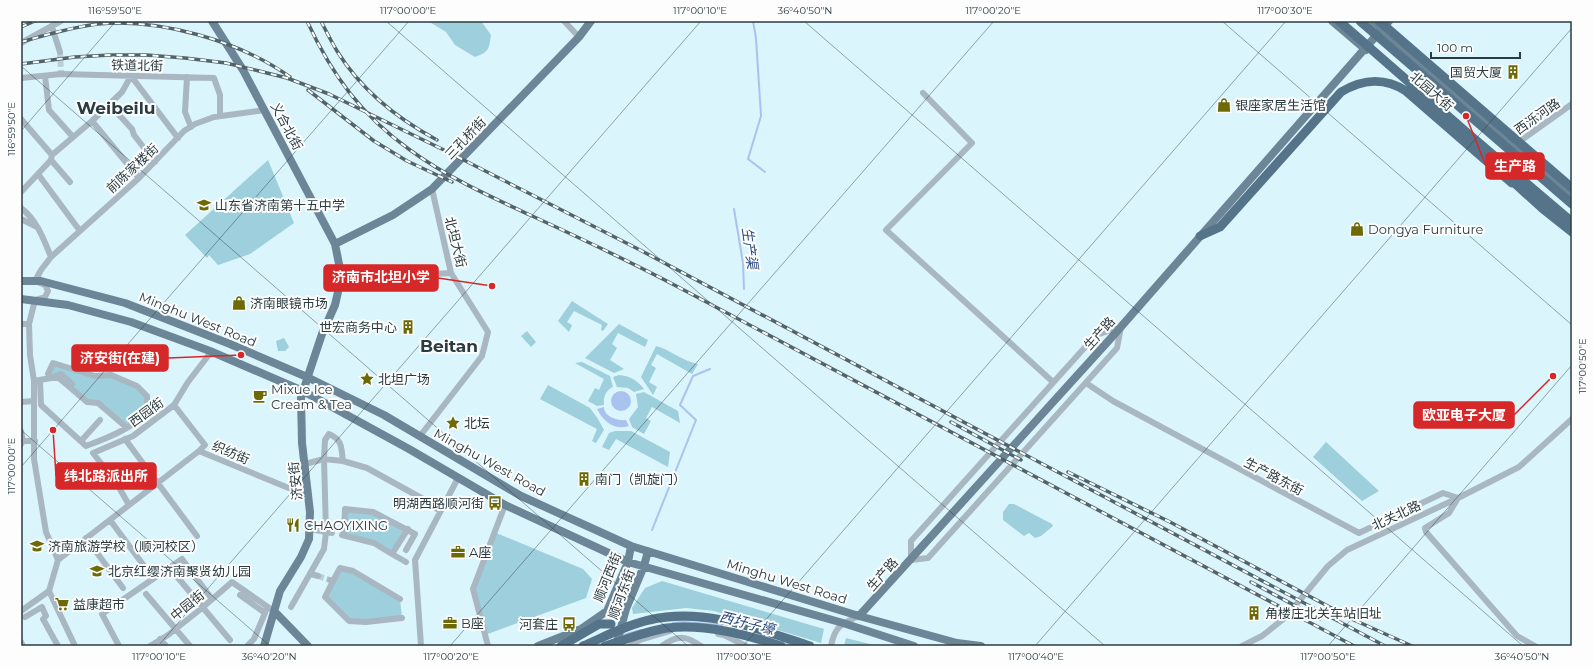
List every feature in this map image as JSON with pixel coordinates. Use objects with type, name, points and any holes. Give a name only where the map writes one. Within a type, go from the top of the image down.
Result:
[{"type":"highway","points":[[1339,21],[1572,222]]},
{"type":"highway","points":[[1360,21],[1572,204]]},
{"type":"highway","points":[[1381,25],[1571,187]]},
{"type":"highway","points":[[1200,236],[1220,227],[1341,92],[1354,85],[1371,81],[1392,84],[1406,91],[1512,183],[1572,232]]},
{"type":"highway","points":[[1470,117],[1527,149]]},
{"type":"highway","points":[[1465,131],[1500,166],[1512,183]]},
{"type":"highway","points":[[1543,209],[1572,226]]},
{"type":"highway","points":[[583,646],[648,620],[685,615],[717,618],[810,646]]},
{"type":"highway","points":[[561,646],[599,624],[611,624]]},
{"type":"highway","points":[[606,646],[666,628],[695,627],[742,634],[781,646]]},
{"type":"highway","points":[[561,646],[581,629]]},
{"type":"main road","name":"义合北街","points":[[212,21],[244,70],[336,244]]},
{"type":"main road","name":"三孔桥街","points":[[336,244],[393,215],[432,189],[579,37],[591,21]]},
{"type":"main road","name":"北园大街","points":[[1332,21],[1572,226]]},
{"type":"main road","name":"北园大街","points":[[1372,21],[1381,25],[1432,74],[1572,195]]},
{"type":"main road","points":[[1381,25],[1389,21]]},
{"type":"main road","name":"生产路","points":[[859,616],[1121,327],[1365,49],[1381,25]]},
{"type":"main road","name":"济安街","points":[[264,646],[283,585],[304,552],[310,539],[306,464],[302,443],[301,404],[307,377],[322,334],[335,306],[340,280],[336,244]]},
{"type":"main road","name":"Minghu West Road","points":[[21,281],[41,281],[126,303],[230,344],[307,377],[384,415],[521,496],[632,546],[859,616],[957,643],[981,646]]},
{"type":"main road","name":"Minghu West Road","points":[[21,299],[68,305],[131,322],[210,351],[303,391],[409,449],[506,505],[628,562],[843,623],[914,646]]},
{"type":"main road","name":"顺河西街","points":[[538,646],[581,629],[607,611],[628,562],[632,546]]},
{"type":"main road","name":"顺河东街","points":[[616,646],[626,609],[644,566],[648,551]]},
{"type":"main road","points":[[274,612],[308,646]]},
{"type":"main road","points":[[593,620],[611,624],[616,632],[616,646]]},
{"type":"street","points":[[21,44],[61,21]]},
{"type":"street","points":[[564,21],[579,37]]},
{"type":"street","points":[[52,27],[60,52]]},
{"type":"street","name":"铁道北街","points":[[21,78],[61,74],[214,78],[220,95],[220,116]]},
{"type":"street","points":[[45,76],[49,110],[73,137]]},
{"type":"street","points":[[21,192],[51,158],[122,92],[130,76],[178,138]]},
{"type":"street","points":[[187,77],[185,112],[191,126]]},
{"type":"street","points":[[923,93],[972,143],[886,230],[1053,382]]},
{"type":"street","points":[[109,104],[132,129],[134,135],[155,162]]},
{"type":"street","name":"西泺河路","points":[[1515,145],[1572,104]]},
{"type":"street","name":"前陈家楼街","points":[[35,281],[41,270],[52,258],[139,178],[184,131],[191,126],[214,117],[265,110]]},
{"type":"street","points":[[21,119],[70,182]]},
{"type":"street","points":[[92,121],[139,178]]},
{"type":"street","points":[[38,174],[80,231]]},
{"type":"street","name":"北坦大街","points":[[420,436],[482,356],[488,332],[451,273],[432,189]]},
{"type":"street","points":[[21,208],[34,222],[52,258]]},
{"type":"street","points":[[21,219],[37,227]]},
{"type":"street","points":[[340,280],[451,273]]},
{"type":"street","points":[[35,281],[45,285],[48,291],[45,297],[35,300],[29,324],[30,355],[37,381],[41,405],[86,446],[118,434],[126,427],[137,421],[145,413],[148,406],[147,396],[137,386],[111,375],[95,376],[54,363],[48,374],[51,378]]},
{"type":"street","points":[[21,324],[29,324]]},
{"type":"street","points":[[1121,327],[1117,348],[1086,383],[928,558],[911,560],[912,541],[1053,382],[1096,336],[1121,327]]},
{"type":"street","name":"西园街","points":[[129,505],[117,484],[93,453],[133,436],[174,405],[210,351]]},
{"type":"street","points":[[37,381],[62,374],[72,384]]},
{"type":"street","points":[[51,378],[59,378],[87,402],[98,403],[126,427]]},
{"type":"street","points":[[23,614],[49,591],[58,560],[46,532],[34,459],[34,401],[37,381]]},
{"type":"street","name":"生产路东街","points":[[1086,383],[1113,401],[1359,533],[1443,493],[1458,498]]},
{"type":"street","points":[[21,402],[34,401]]},
{"type":"street","points":[[174,405],[205,445],[199,451]]},
{"type":"street","name":"北关北路","points":[[1242,646],[1262,636],[1286,617],[1328,566],[1347,550],[1458,498],[1519,467],[1572,419]]},
{"type":"street","points":[[81,441],[100,420]]},
{"type":"street","points":[[21,431],[22,442],[35,441]]},
{"type":"street","points":[[291,607],[324,549],[329,532],[324,460],[325,440],[329,434],[337,438],[340,442],[343,461]]},
{"type":"street","points":[[125,439],[197,536]]},
{"type":"street","name":"织纺街","points":[[58,560],[199,451],[308,496]]},
{"type":"street","points":[[306,464],[324,460],[343,461],[367,468],[425,500],[440,511]]},
{"type":"street","points":[[421,646],[415,560],[458,478]]},
{"type":"street","points":[[1458,498],[1449,513],[1425,528],[1426,532],[1517,636],[1535,646]]},
{"type":"street","points":[[488,646],[472,589],[506,505]]},
{"type":"street","points":[[406,550],[415,534],[408,529],[373,512],[345,509],[343,535],[374,543],[406,562]]},
{"type":"street","points":[[110,520],[148,570]]},
{"type":"street","points":[[310,529],[329,532]]},
{"type":"street","points":[[392,554],[408,529]]},
{"type":"street","points":[[86,538],[123,588]]},
{"type":"street","points":[[119,646],[102,614],[182,559],[212,599]]},
{"type":"street","points":[[400,599],[354,571],[340,568],[325,597],[349,621],[366,622],[402,618]]},
{"type":"street","points":[[174,573],[230,640]]},
{"type":"street","points":[[311,574],[318,576]]},
{"type":"street","name":"中园街","points":[[150,646],[176,629],[232,582],[274,612]]},
{"type":"street","points":[[49,591],[75,646]]},
{"type":"street","points":[[146,594],[190,646]]},
{"type":"street","points":[[240,595],[265,613]]},
{"type":"street","points":[[247,646],[254,639],[267,606]]},
{"type":"street","points":[[23,614],[42,607],[46,616],[43,619],[58,646]]},
{"type":"street","name":"生产路","points":[[843,623],[859,616]]},
{"type":"street","points":[[831,643],[836,631],[843,623]]},
{"type":"street","points":[[630,646],[639,644],[669,631],[697,630],[724,635],[746,646]]},
{"type":"street","points":[[662,646],[679,637],[690,639],[702,646]]},
{"type":"street","points":[[160,639],[166,646]]},
{"type":"street","points":[[21,642],[23,646]]},
{"type":"shaded area","points":[[428,21],[481,21],[491,35],[489,47],[486,52],[475,57],[455,45],[446,32]]},
{"type":"shaded area","points":[[268,160],[294,223],[250,254],[218,265],[209,255],[207,258],[185,235]]},
{"type":"shaded area","points":[[572,301],[608,324],[603,331],[601,330],[602,325],[574,311],[567,322],[572,325],[569,332],[558,321]]},
{"type":"shaded area","points":[[619,324],[648,340],[645,347],[618,333],[612,344],[617,348],[610,360],[624,369],[614,373],[585,358]]},
{"type":"shaded area","points":[[527,331],[536,342],[531,347],[521,336]]},
{"type":"shaded area","points":[[284,338],[289,347],[285,351],[278,351],[276,341]]},
{"type":"shaded area","points":[[656,346],[692,363],[698,364],[692,374],[657,354],[651,365],[656,368],[649,382],[657,387],[653,395],[641,377]]},
{"type":"shaded area","points":[[582,362],[610,376],[613,387],[608,390],[606,394],[604,405],[597,406],[588,401],[595,388],[599,390],[604,379],[575,363]]},
{"type":"shaded area","points":[[53,363],[95,376],[111,375],[137,386],[147,396],[145,413],[126,427],[98,403],[87,402],[48,374]]},
{"type":"shaded area","points":[[619,375],[627,376],[633,379],[644,389],[634,392],[628,388],[617,387],[613,377]]},
{"type":"shaded area","points":[[548,385],[590,408],[604,430],[596,443],[592,441],[597,429],[540,399]]},
{"type":"shaded area","points":[[621,391],[628,394],[631,401],[628,408],[621,411],[614,408],[611,401],[614,394]]},
{"type":"shaded area","points":[[644,392],[678,411],[680,423],[652,407],[646,418],[651,421],[644,434],[632,427],[629,419],[638,407],[636,394]]},
{"type":"shaded area","points":[[604,407],[609,416],[619,420],[626,420],[629,426],[614,426],[606,421],[597,409]]},
{"type":"shaded area","points":[[615,431],[631,431],[670,452],[668,467],[616,439],[609,450],[602,447],[609,433]]},
{"type":"shaded area","points":[[1326,442],[1379,491],[1362,501],[1313,457]]},
{"type":"shaded area","points":[[1009,504],[1014,504],[1052,524],[1053,526],[1041,536],[1035,538],[1029,533],[1024,536],[1003,520],[1003,512]]},
{"type":"shaded area","points":[[345,509],[373,512],[408,529],[392,554],[374,543],[347,535]]},
{"type":"shaded area","points":[[494,532],[583,569],[592,579],[586,598],[485,635],[473,589]]},
{"type":"shaded area","points":[[340,568],[353,571],[400,599],[402,618],[349,621],[325,597]]},
{"type":"shaded area","points":[[662,581],[824,629],[821,643],[714,611],[686,608],[633,614],[632,608],[645,588]]},
{"type":"shaded area","points":[[846,638],[878,646],[844,646]]},
{"type":"waterway","points":[[753,21],[756,38],[761,116],[748,159],[765,172]]},
{"type":"waterway","name":"生产渠","points":[[734,209],[743,263],[744,289]]},
{"type":"waterway","name":"生产渠","points":[[652,530],[696,420],[680,405],[693,376],[710,369]]},
{"type":"waterway","name":"西圩子壕","points":[[673,623],[683,622],[722,625]]},
{"type":"waterway","name":"西圩子壕","points":[[623,635],[641,630]]},
{"type":"waterway","name":"西圩子壕","points":[[761,635],[772,639]]},
{"type":"waterway","name":"西圩子壕","points":[[782,642],[795,646]]},
{"type":"waterway","name":"西圩子壕","points":[[595,646],[604,643]]},
{"type":"tunnel","points":[[60,52],[61,74]]},
{"type":"tunnel","points":[[318,576],[330,580]]},
{"type":"railway","points":[[21,27],[35,21]]},
{"type":"railway","points":[[307,21],[327,59],[362,108],[393,137],[439,169],[484,193],[662,278],[1354,646]]},
{"type":"railway","points":[[321,21],[347,65],[369,91],[408,123],[437,140]]},
{"type":"railway","points":[[21,42],[88,25],[122,23],[147,25],[198,35],[223,43],[270,64],[290,77]]},
{"type":"railway","points":[[21,64],[75,57],[110,55],[146,55],[185,58],[226,63],[259,71],[287,78],[329,94],[448,152],[640,250],[1385,646]]},
{"type":"railway","points":[[308,90],[374,141],[407,161],[452,182]]},
{"type":"railway","points":[[951,422],[1021,460]]},
{"type":"railway","points":[[1068,472],[1170,522],[1354,620],[1412,646]]},
{"type":"railway","points":[[1251,582],[1320,619]]},
{"type":"place","name":"国贸大厦","points":[[1513,72]]},
{"type":"place","name":"银座家居生活馆","points":[[1224,105]]},
{"type":"place","name":"生产路","points":[[1466,116]]},
{"type":"place","name":"山东省济南第十五中学","points":[[204,205]]},
{"type":"place","name":"Dongya Furniture","points":[[1357,229]]},
{"type":"place","name":"济南市北坦小学","points":[[492,286]]},
{"type":"place","name":"济南眼镜市场","points":[[239,303]]},
{"type":"place","name":"世宏商务中心","points":[[408,327]]},
{"type":"place","name":"济安街(在建)","points":[[241,355]]},
{"type":"place","name":"欧亚电子大厦","points":[[1553,376]]},
{"type":"place","name":"北坦广场","points":[[367,379]]},
{"type":"place","name":"Mixue Ice Cream & Tea","points":[[260,396]]},
{"type":"place","name":"北坛","points":[[453,423]]},
{"type":"place","name":"纬北路派出所","points":[[53,430]]},
{"type":"place","name":"南门（凯旋门）","points":[[584,479]]},
{"type":"place","name":"明湖西路顺河街","points":[[495,503]]},
{"type":"place","name":"CHAOYIXING","points":[[293,525]]},
{"type":"place","name":"济南旅游学校（顺河校区）","points":[[37,546]]},
{"type":"place","name":"A座","points":[[458,552]]},
{"type":"place","name":"北京红缨济南聚贤幼儿园","points":[[97,571]]},
{"type":"place","name":"益康超市","points":[[62,604]]},
{"type":"place","name":"角楼庄北关车站旧址","points":[[1254,613]]},
{"type":"place","name":"B座","points":[[450,623]]},
{"type":"place","name":"河套庄","points":[[569,624]]},
{"type":"district","name":"Weibeilu","points":[[116,108]]},
{"type":"district","name":"Beitan","points":[[449,346]]}]
